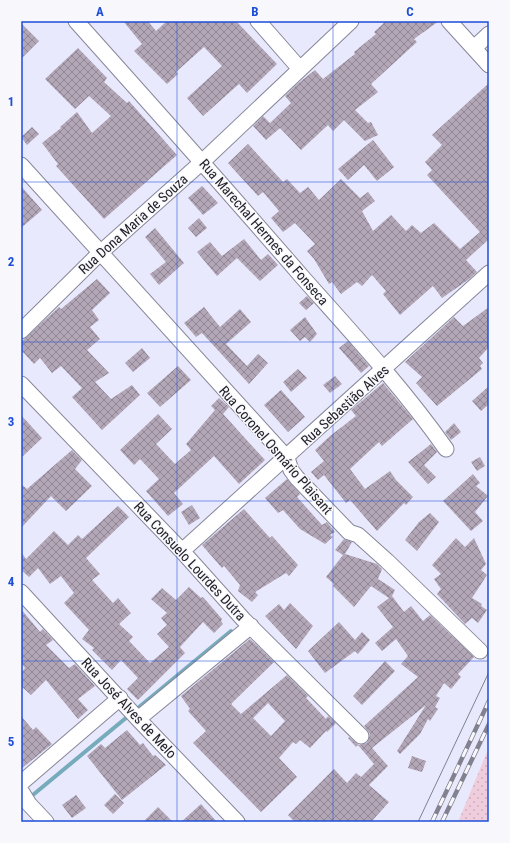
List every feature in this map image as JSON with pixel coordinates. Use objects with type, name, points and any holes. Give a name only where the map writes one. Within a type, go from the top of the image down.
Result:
[{"type":"street","name":"Rua Marechal Hermes da Fonseca","points":[[76,21],[384,370],[446,448]]},
{"type":"street","points":[[258,21],[300,69]]},
{"type":"street","name":"Rua Dona Maria de Souza","points":[[21,331],[100,253],[202,162],[351,21]]},
{"type":"street","points":[[449,21],[489,65]]},
{"type":"street","points":[[474,48],[489,34]]},
{"type":"street","name":"Rua Coronel Osmário Plaisant","points":[[21,165],[287,458],[291,470],[297,478],[349,532],[358,535],[387,561],[480,651]]},
{"type":"street","name":"Rua Sebastião Alves","points":[[182,551],[287,458],[489,273]]},
{"type":"street","name":"Rua Consuelo Lourdes Dutra","points":[[21,384],[182,551],[251,626],[360,736]]},
{"type":"street","name":"Rua José Alves de Melo","points":[[21,592],[130,710],[237,822]]},
{"type":"street","points":[[46,822],[23,794],[130,710],[251,626]]},
{"type":"shaded area","points":[[487,752],[489,753],[489,822],[458,822]]},
{"type":"building","points":[[123,21],[148,21],[156,31],[167,21],[236,21],[277,64],[247,93],[239,84],[203,116],[187,98],[222,66],[204,47],[176,72],[178,74],[167,84],[134,51],[142,44]]},
{"type":"building","points":[[386,21],[439,21],[414,39],[417,42],[371,84],[378,92],[355,110],[368,123],[371,122],[378,135],[365,141],[344,120],[333,131],[328,125],[301,150],[280,128],[266,140],[253,126],[263,116],[270,123],[291,103],[285,96],[296,85],[315,70],[323,79],[355,54],[354,52],[376,34],[374,32]]},
{"type":"building","points":[[21,23],[39,41],[21,59]]},
{"type":"building","points":[[78,48],[107,78],[104,82],[127,103],[129,101],[177,155],[104,219],[56,166],[58,164],[42,143],[61,128],[60,127],[77,112],[92,133],[111,116],[89,96],[75,109],[45,79]]},
{"type":"building","points":[[489,83],[489,242],[488,240],[466,260],[477,272],[468,280],[442,298],[433,286],[400,315],[383,294],[386,291],[372,275],[362,286],[357,282],[341,294],[332,282],[329,284],[314,259],[307,251],[315,244],[295,223],[283,232],[271,218],[279,211],[263,192],[258,196],[228,163],[248,144],[283,182],[287,179],[300,193],[308,187],[319,200],[341,179],[360,198],[368,192],[375,201],[362,211],[373,231],[391,215],[406,231],[412,225],[421,233],[434,223],[460,249],[480,232],[427,175],[432,170],[425,162],[442,145],[432,135]]},
{"type":"building","points":[[32,127],[39,134],[27,145],[21,137]]},
{"type":"building","points":[[373,140],[394,167],[377,181],[364,165],[348,180],[338,169]]},
{"type":"building","points":[[21,186],[42,210],[21,228]]},
{"type":"building","points":[[202,186],[218,203],[203,215],[188,198]]},
{"type":"building","points":[[199,218],[207,228],[196,237],[188,228]]},
{"type":"building","points":[[155,228],[184,263],[159,285],[150,274],[166,262],[145,237]]},
{"type":"building","points":[[244,239],[261,260],[268,254],[278,265],[260,281],[237,258],[217,276],[197,252],[210,242],[222,256]]},
{"type":"building","points":[[97,279],[110,293],[92,310],[99,320],[90,327],[100,339],[87,350],[109,373],[95,382],[111,399],[132,385],[140,395],[102,430],[72,397],[82,388],[61,366],[52,373],[40,358],[34,364],[21,350],[21,342],[59,307],[61,309]]},
{"type":"building","points":[[307,296],[314,303],[306,310],[299,303]]},
{"type":"building","points":[[204,307],[220,327],[240,309],[251,322],[226,344],[247,366],[258,354],[268,363],[249,384],[202,333],[196,337],[184,323]]},
{"type":"building","points":[[489,307],[489,347],[479,358],[483,363],[480,366],[482,369],[437,406],[416,383],[422,377],[405,362],[454,317],[463,326]]},
{"type":"building","points":[[305,317],[317,334],[310,342],[305,337],[300,341],[290,330]]},
{"type":"building","points":[[348,341],[369,366],[361,373],[339,348]]},
{"type":"building","points":[[142,348],[150,358],[133,372],[125,363]]},
{"type":"building","points":[[178,366],[191,380],[160,407],[147,393]]},
{"type":"building","points":[[298,369],[307,378],[291,392],[283,382]]},
{"type":"building","points":[[335,376],[342,384],[330,393],[323,385]]},
{"type":"building","points":[[383,383],[413,419],[382,446],[379,442],[350,469],[365,489],[390,471],[396,480],[413,497],[406,505],[404,503],[377,531],[350,500],[346,503],[324,475],[318,480],[311,472],[324,461],[315,450],[330,436],[356,416],[351,410]]},
{"type":"building","points":[[489,386],[489,404],[481,411],[472,401]]},
{"type":"building","points":[[281,390],[305,417],[288,432],[264,405]]},
{"type":"building","points":[[219,398],[229,407],[223,414],[265,460],[239,484],[214,456],[174,493],[183,504],[168,516],[146,491],[159,479],[140,459],[134,465],[120,450],[158,414],[172,429],[156,444],[175,464],[191,450],[186,444],[215,410],[211,406]]},
{"type":"building","points":[[21,415],[42,438],[21,458]]},
{"type":"building","points":[[454,423],[461,432],[451,440],[445,432]]},
{"type":"building","points":[[431,444],[437,452],[424,465],[436,477],[428,484],[408,462]]},
{"type":"building","points":[[72,450],[82,460],[75,469],[92,486],[66,511],[51,496],[21,528],[21,484],[27,489]]},
{"type":"building","points":[[480,457],[485,466],[477,471],[471,462]]},
{"type":"building","points":[[473,474],[480,483],[476,486],[488,496],[475,512],[483,521],[471,531],[443,501]]},
{"type":"building","points":[[287,479],[300,494],[297,497],[322,525],[327,522],[335,532],[330,535],[333,537],[325,544],[300,529],[283,510],[278,513],[265,498]]},
{"type":"building","points":[[192,505],[200,518],[189,525],[181,512]]},
{"type":"building","points":[[118,506],[129,517],[86,558],[100,574],[92,580],[113,603],[118,598],[131,613],[119,624],[133,637],[129,641],[150,663],[169,647],[157,634],[167,625],[161,618],[167,613],[151,599],[162,588],[176,600],[189,587],[201,598],[203,597],[222,619],[221,621],[223,624],[214,633],[203,622],[180,647],[185,653],[138,700],[127,689],[138,678],[121,660],[112,670],[92,650],[94,648],[82,639],[89,630],[64,603],[74,593],[61,576],[50,584],[38,568],[29,577],[21,570],[21,552],[26,559],[54,531],[68,545],[78,535],[82,539]]},
{"type":"building","points":[[244,509],[270,538],[272,536],[298,565],[289,576],[286,573],[255,592],[258,595],[252,602],[238,591],[240,585],[224,566],[222,568],[202,545]]},
{"type":"building","points":[[430,513],[439,522],[417,551],[405,540],[419,522]]},
{"type":"building","points":[[456,538],[465,547],[474,538],[486,564],[481,570],[487,575],[472,598],[482,604],[481,606],[487,610],[478,623],[472,618],[465,624],[437,594],[441,589],[434,579],[441,574],[432,565]]},
{"type":"building","points":[[344,539],[352,542],[345,554],[377,564],[382,569],[378,579],[395,590],[392,596],[404,612],[411,606],[423,621],[430,615],[474,657],[458,674],[461,677],[451,689],[444,683],[436,696],[440,698],[435,707],[438,709],[430,721],[428,719],[420,734],[400,754],[397,751],[426,705],[372,748],[388,766],[369,785],[389,802],[371,822],[295,822],[288,815],[334,769],[347,783],[356,773],[361,777],[374,764],[358,745],[356,747],[348,738],[349,737],[359,745],[367,743],[370,734],[364,726],[418,677],[401,664],[408,656],[396,639],[382,651],[375,643],[393,627],[377,607],[389,598],[371,586],[354,607],[326,577],[343,555],[335,550]]},
{"type":"building","points":[[290,603],[313,626],[296,649],[265,616],[279,604],[284,610]]},
{"type":"building","points":[[21,609],[40,632],[43,629],[53,640],[46,645],[69,668],[75,664],[95,686],[78,699],[88,710],[78,719],[46,680],[31,695],[21,686],[21,673],[25,668],[21,663]]},
{"type":"building","points":[[339,622],[355,640],[362,632],[370,640],[358,654],[355,651],[325,673],[308,651]]},
{"type":"building","points":[[250,639],[274,662],[231,704],[241,714],[287,675],[308,696],[306,698],[326,719],[328,716],[336,723],[310,748],[300,740],[296,744],[293,742],[279,758],[297,777],[261,812],[193,743],[206,731],[188,711],[190,709],[181,696]],"holes":[[[268,703],[285,721],[271,736],[253,718]]]},
{"type":"building","points":[[385,661],[395,671],[362,705],[353,696]]},
{"type":"building","points":[[21,716],[33,730],[36,727],[52,744],[21,769]]},
{"type":"building","points":[[127,730],[140,745],[143,743],[153,756],[155,755],[166,765],[122,800],[87,756],[101,744],[105,748]]},
{"type":"building","points":[[412,756],[426,761],[422,772],[408,768]]},
{"type":"building","points":[[115,794],[124,803],[113,814],[104,805]]},
{"type":"building","points":[[76,795],[86,808],[72,818],[62,805]]},
{"type":"building","points":[[201,804],[217,822],[181,822]]},
{"type":"building","points":[[158,807],[173,822],[143,822]]},
{"type":"waterway","points":[[28,799],[231,631]]},
{"type":"tram line","points":[[418,822],[489,672]]},
{"type":"railway","points":[[432,822],[489,701]]},
{"type":"railway","points":[[442,822],[489,724]]}]
